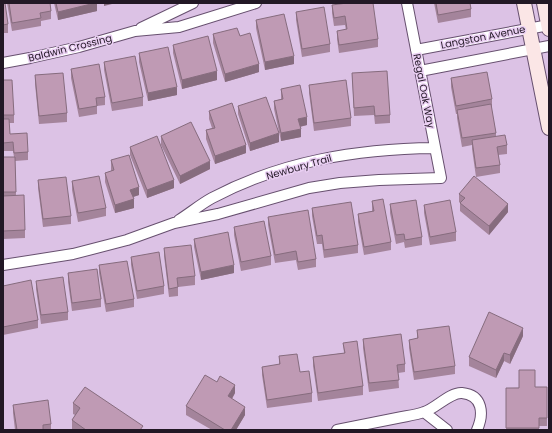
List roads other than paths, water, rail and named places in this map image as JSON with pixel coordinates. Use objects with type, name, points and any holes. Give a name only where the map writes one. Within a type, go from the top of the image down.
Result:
[{"type":"street","name":"Baldwin Crossing","points":[[136,31],[193,3]]},
{"type":"street","name":"Baldwin Crossing","points":[[3,63],[51,54],[136,31],[179,27],[256,3]]},
{"type":"street","name":"Regal Oak Way","points":[[407,3],[441,178]]},
{"type":"street","points":[[524,3],[549,128]]},
{"type":"street","points":[[544,3],[549,27]]},
{"type":"street","name":"Langston Avenue","points":[[416,50],[529,29],[549,27]]},
{"type":"street","name":"Langston Avenue","points":[[420,71],[549,46]]},
{"type":"street","name":"Newbury Trail","points":[[174,223],[212,199],[249,182],[288,168],[330,157],[364,151],[403,148],[435,148]]},
{"type":"street","name":"Newbury Trail","points":[[3,265],[81,252],[127,240],[174,223],[218,214],[309,188],[340,183],[379,180],[441,178]]},
{"type":"street","points":[[336,430],[424,412],[451,396],[460,393],[471,395],[479,403],[482,413],[477,430]]},
{"type":"street","points":[[424,412],[447,430]]}]
